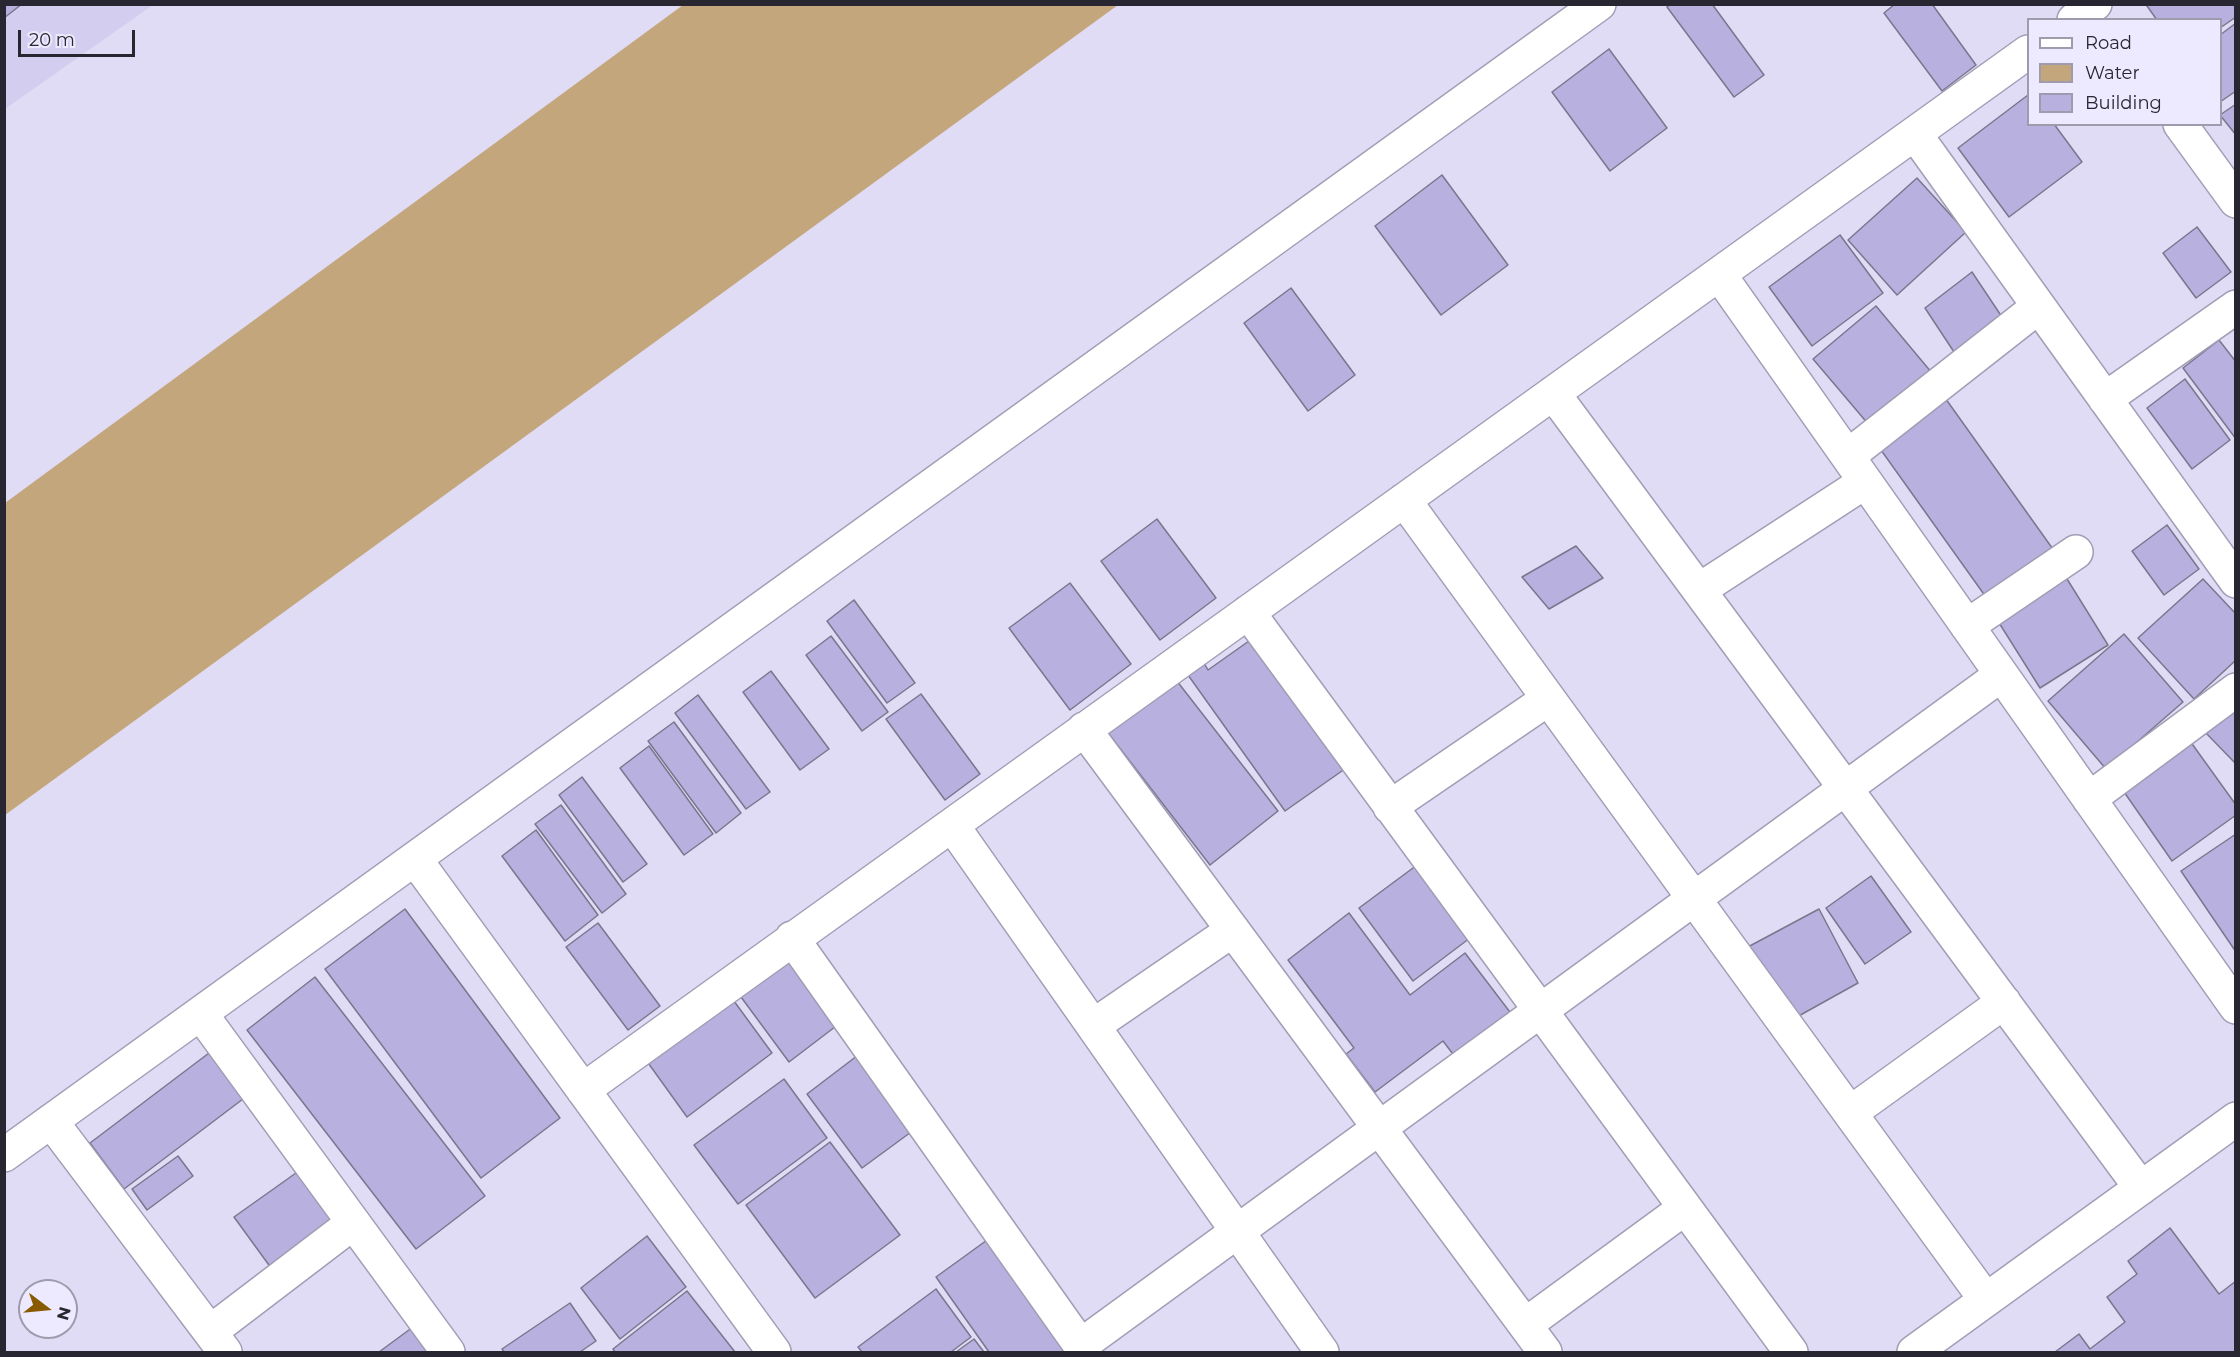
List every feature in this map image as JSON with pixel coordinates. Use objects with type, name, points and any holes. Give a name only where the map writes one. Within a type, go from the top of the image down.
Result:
[{"type":"street","points":[[4,1155],[1599,4]]},
{"type":"street","points":[[2077,18],[2095,5],[2104,18]]},
{"type":"street","points":[[583,1090],[2027,53]]},
{"type":"street","points":[[2181,126],[2235,201]]},
{"type":"street","points":[[1915,134],[2235,581]]},
{"type":"street","points":[[1719,274],[2235,1007]]},
{"type":"street","points":[[1699,590],[1856,469],[2038,307]]},
{"type":"street","points":[[2105,399],[2235,307]]},
{"type":"street","points":[[1553,393],[2140,1188]]},
{"type":"street","points":[[1404,500],[1986,1300]]},
{"type":"street","points":[[1967,626],[2076,552]]},
{"type":"street","points":[[1248,612],[1791,1353]]},
{"type":"street","points":[[792,938],[1082,1349],[1379,1128],[2001,675]]},
{"type":"street","points":[[2089,799],[2235,690]]},
{"type":"street","points":[[1390,807],[1548,699]]},
{"type":"street","points":[[1084,729],[1545,1353]]},
{"type":"street","points":[[952,825],[1322,1353]]},
{"type":"street","points":[[415,859],[774,1353]]},
{"type":"street","points":[[1093,1026],[1233,930]]},
{"type":"street","points":[[1850,1113],[2004,1002]]},
{"type":"street","points":[[201,1014],[448,1353]]},
{"type":"street","points":[[1914,1353],[2235,1119]]},
{"type":"street","points":[[51,1121],[218,1342],[353,1223]]},
{"type":"street","points":[[1525,1325],[1685,1208]]},
{"type":"shaded area","points":[[5,5],[153,5],[5,109]]},
{"type":"water","points":[[683,5],[1118,5],[5,815],[5,503]]},
{"type":"building","points":[[4,4],[22,4],[4,18]]},
{"type":"building","points":[[1670,4],[1712,4],[1764,75],[1734,97],[1667,7]]},
{"type":"building","points":[[1895,4],[1932,4],[1976,65],[1942,91],[1884,13]]},
{"type":"building","points":[[2149,4],[2236,4],[2236,17],[2222,27],[2222,18],[2156,18],[2147,6]]},
{"type":"building","points":[[2236,23],[2236,91],[2222,101],[2222,34]]},
{"type":"building","points":[[1609,49],[1667,128],[1610,171],[1552,92]]},
{"type":"building","points":[[2027,96],[2027,126],[2055,126],[2082,162],[2009,217],[1958,148]]},
{"type":"building","points":[[2236,104],[2236,135],[2222,118],[2222,114]]},
{"type":"building","points":[[1442,175],[1508,265],[1441,315],[1375,226]]},
{"type":"building","points":[[1917,178],[1966,232],[1897,295],[1848,240]]},
{"type":"building","points":[[2197,227],[2231,272],[2196,298],[2163,253]]},
{"type":"building","points":[[1840,235],[1883,293],[1812,346],[1769,287]]},
{"type":"building","points":[[1972,272],[2002,317],[1956,355],[1925,308]]},
{"type":"building","points":[[1291,288],[1355,375],[1308,411],[1244,323]]},
{"type":"building","points":[[1876,306],[1937,379],[1875,432],[1813,359]]},
{"type":"building","points":[[2219,340],[2236,362],[2236,439],[2183,368]]},
{"type":"building","points":[[2185,379],[2230,440],[2192,469],[2147,408]]},
{"type":"building","points":[[1943,395],[2055,552],[1988,600],[1876,443]]},
{"type":"building","points":[[1157,519],[1216,598],[1160,640],[1101,561]]},
{"type":"building","points":[[2167,525],[2199,569],[2164,595],[2132,551]]},
{"type":"building","points":[[1576,546],[1603,578],[1549,609],[1522,577]]},
{"type":"building","points":[[2059,566],[2108,645],[2040,688],[1991,610]]},
{"type":"building","points":[[2203,579],[2236,614],[2236,660],[2194,699],[2138,638]]},
{"type":"building","points":[[1070,583],[1131,664],[1070,710],[1009,628]]},
{"type":"building","points":[[854,600],[915,683],[887,703],[827,621]]},
{"type":"building","points":[[2124,634],[2183,702],[2106,769],[2048,701]]},
{"type":"building","points":[[831,636],[888,712],[862,731],[806,655]]},
{"type":"building","points":[[1256,636],[1349,766],[1285,811],[1188,675],[1204,663],[1208,670]]},
{"type":"building","points":[[771,671],[829,749],[800,770],[743,692]]},
{"type":"building","points":[[1173,676],[1278,811],[1210,865],[1105,729]]},
{"type":"building","points":[[921,694],[980,774],[945,800],[886,719]]},
{"type":"building","points":[[698,695],[770,792],[746,809],[675,713]]},
{"type":"building","points":[[2231,708],[2236,712],[2236,764],[2205,732]]},
{"type":"building","points":[[674,722],[741,813],[716,833],[648,741]]},
{"type":"building","points":[[2190,741],[2236,805],[2236,815],[2172,861],[2122,789]]},
{"type":"building","points":[[649,746],[713,834],[684,855],[620,768]]},
{"type":"building","points":[[582,777],[647,864],[623,882],[559,795]]},
{"type":"building","points":[[561,805],[626,894],[602,913],[535,824]]},
{"type":"building","points":[[536,830],[598,915],[565,941],[502,856]]},
{"type":"building","points":[[2236,834],[2236,952],[2181,871]]},
{"type":"building","points":[[1417,865],[1470,938],[1413,981],[1359,908]]},
{"type":"building","points":[[1871,876],[1911,932],[1865,964],[1826,908]]},
{"type":"building","points":[[405,909],[560,1118],[481,1178],[325,969]]},
{"type":"building","points":[[1819,909],[1858,983],[1786,1023],[1746,948]]},
{"type":"building","points":[[1349,913],[1410,995],[1465,953],[1516,1020],[1459,1062],[1443,1041],[1375,1092],[1346,1054],[1354,1048],[1288,960]]},
{"type":"building","points":[[598,923],[660,1006],[628,1030],[566,947]]},
{"type":"building","points":[[800,952],[848,1017],[789,1062],[741,997]]},
{"type":"building","points":[[315,977],[485,1196],[416,1249],[247,1030]]},
{"type":"building","points":[[731,997],[772,1053],[687,1117],[646,1060]]},
{"type":"building","points":[[866,1049],[922,1124],[862,1168],[807,1094]]},
{"type":"building","points":[[209,1053],[243,1099],[124,1189],[90,1143]]},
{"type":"building","points":[[784,1079],[827,1138],[738,1204],[694,1145]]},
{"type":"building","points":[[830,1142],[900,1235],[815,1298],[746,1205]]},
{"type":"building","points":[[178,1156],[193,1176],[147,1210],[132,1189]]},
{"type":"building","points":[[303,1168],[342,1224],[274,1272],[234,1217]]},
{"type":"building","points":[[2170,1228],[2219,1294],[2236,1281],[2236,1352],[2055,1352],[2079,1334],[2090,1349],[2125,1322],[2107,1297],[2137,1274],[2128,1261]]},
{"type":"building","points":[[994,1235],[1075,1352],[989,1352],[936,1277]]},
{"type":"building","points":[[647,1236],[686,1287],[620,1339],[581,1288]]},
{"type":"building","points":[[936,1289],[971,1337],[951,1352],[862,1352],[858,1347]]},
{"type":"building","points":[[687,1291],[735,1352],[615,1352],[613,1349]]},
{"type":"building","points":[[570,1303],[596,1341],[580,1352],[504,1352],[502,1349]]},
{"type":"building","points":[[413,1327],[429,1352],[379,1352]]},
{"type":"building","points":[[974,1339],[984,1352],[956,1352]]}]
